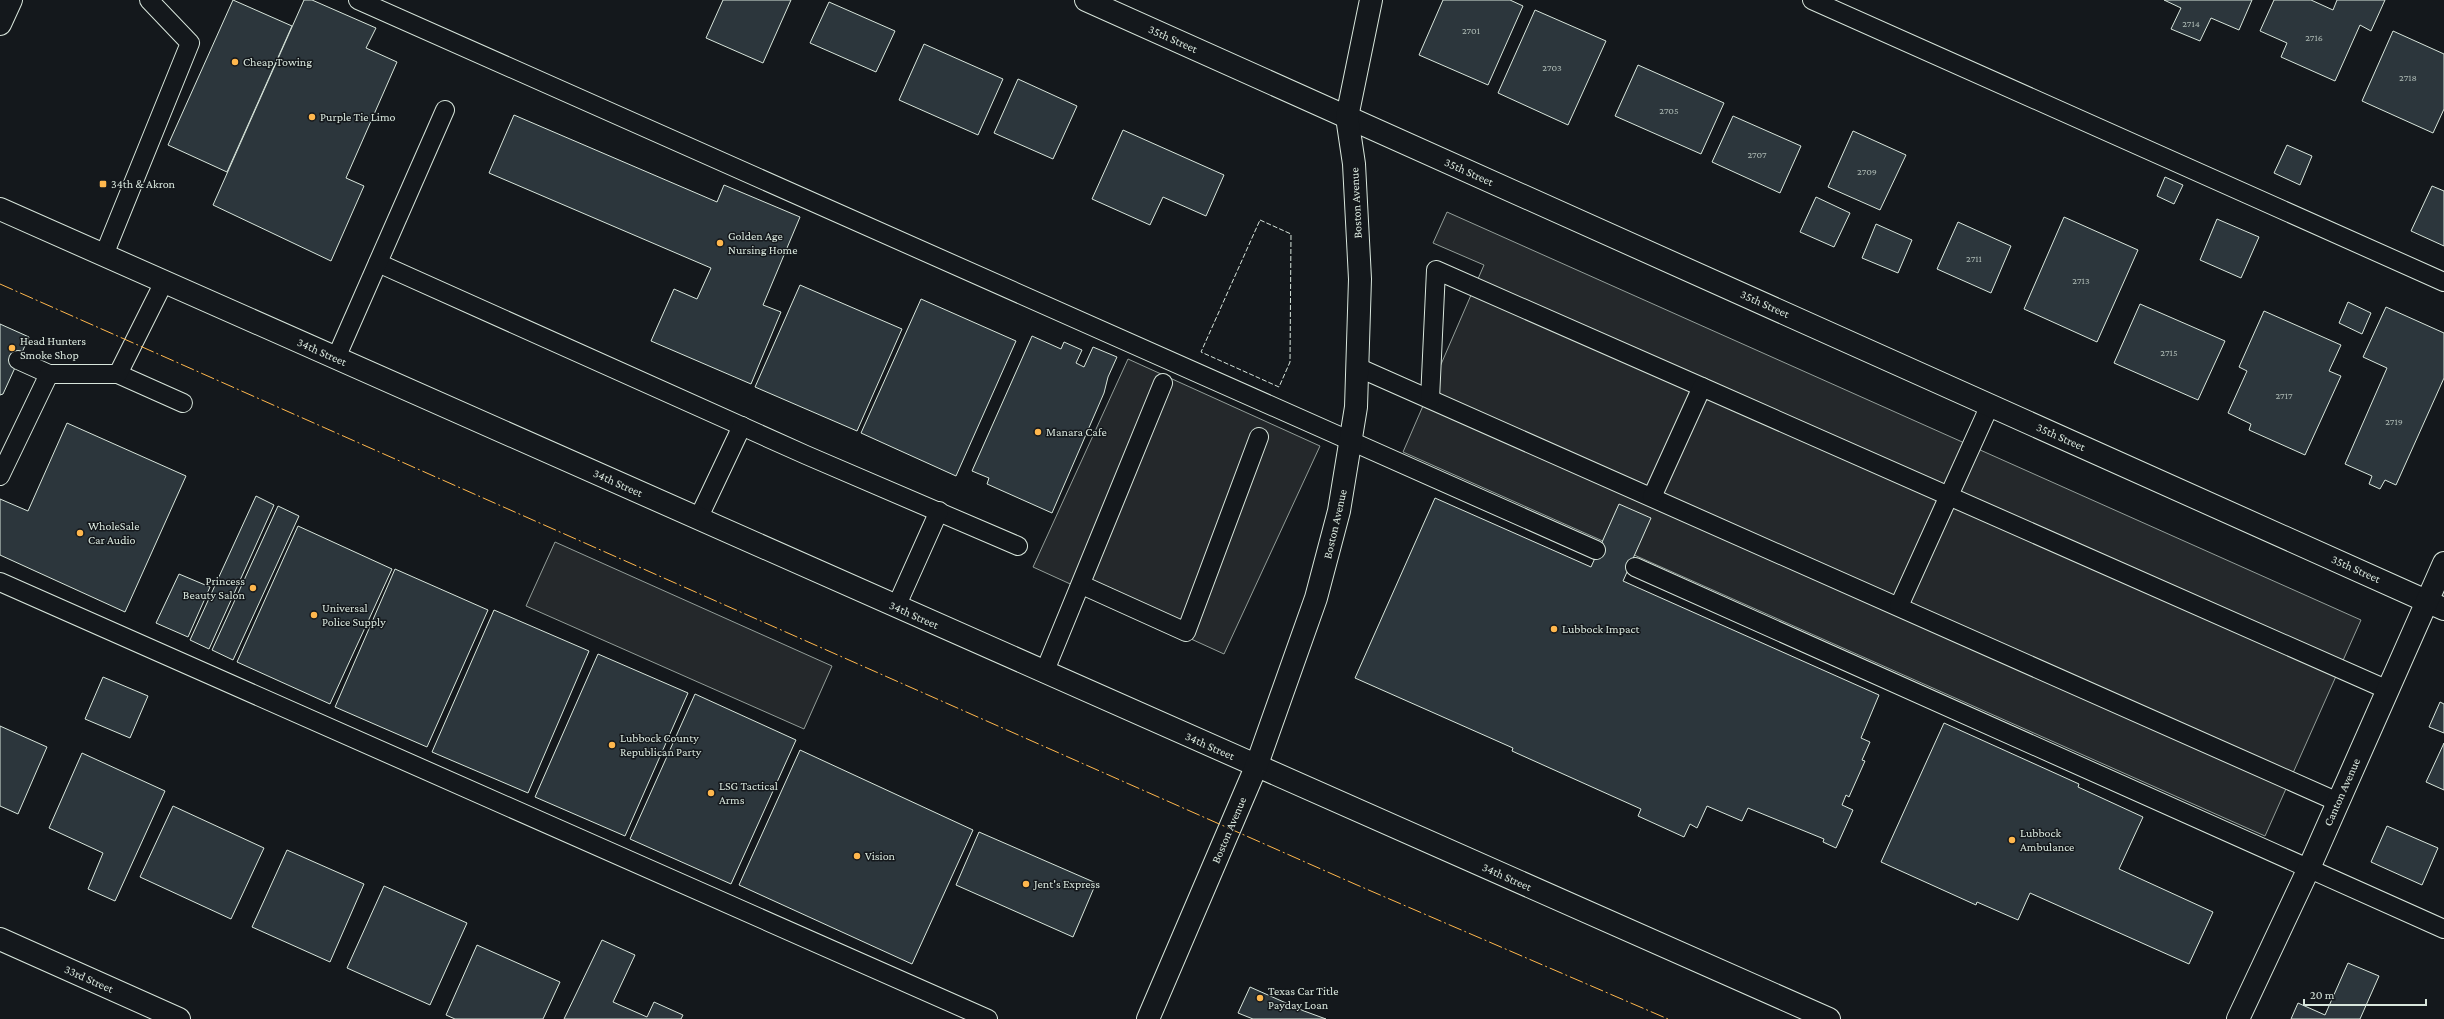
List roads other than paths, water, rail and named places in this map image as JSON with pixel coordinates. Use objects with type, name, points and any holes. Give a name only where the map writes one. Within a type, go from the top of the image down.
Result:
[{"type":"street","points":[[0,24],[11,0]]},
{"type":"street","name":"35th Street","points":[[1086,0],[2436,605]]},
{"type":"street","name":"Boston Avenue","points":[[1148,1019],[1256,766],[1299,650],[1318,591],[1339,511],[1352,441],[1356,407],[1360,280],[1354,164],[1347,117],[1370,0]]},
{"type":"street","name":"34th Street","points":[[0,209],[1044,673],[1829,1019]]},
{"type":"street","name":"Canton Avenue","points":[[2238,1019],[2309,868],[2388,690],[2436,605],[2444,563]]},
{"type":"street","name":"33rd Street","points":[[0,939],[179,1019]]},
{"type":"lane","points":[[104,255],[190,43],[149,0]]},
{"type":"lane","points":[[358,0],[1596,550]]},
{"type":"lane","points":[[1812,0],[2444,282]]},
{"type":"lane","points":[[336,358],[445,110]]},
{"type":"lane","points":[[378,263],[742,426],[1018,546]]},
{"type":"lane","points":[[1430,399],[1436,270],[2388,690]]},
{"type":"lane","points":[[118,374],[164,282]]},
{"type":"lane","points":[[18,360],[49,374],[118,374],[183,403]]},
{"type":"lane","points":[[1357,367],[1899,606],[2338,802]]},
{"type":"lane","points":[[0,476],[49,374]]},
{"type":"lane","points":[[1044,673],[1082,585],[1163,383]]},
{"type":"lane","points":[[1652,497],[1702,387]]},
{"type":"lane","points":[[1899,606],[1990,405]]},
{"type":"lane","points":[[698,519],[742,426]]},
{"type":"lane","points":[[1082,585],[1186,632],[1258,438]]},
{"type":"lane","points":[[896,607],[939,512]]},
{"type":"lane","points":[[1635,567],[2444,929]]},
{"type":"lane","points":[[0,582],[988,1019]]},
{"type":"place","name":"Cheap Towing","points":[[235,62]]},
{"type":"place","name":"Purple Tie Limo","points":[[312,117]]},
{"type":"place","name":"34th & Akron","points":[[103,184]]},
{"type":"place","name":"Golden Age Nursing Home","points":[[720,243]]},
{"type":"place","name":"Head Hunters Smoke Shop","points":[[12,348]]},
{"type":"place","name":"Manara Cafe","points":[[1038,432]]},
{"type":"place","name":"WholeSale Car Audio","points":[[80,533]]},
{"type":"place","name":"Princess Beauty Salon","points":[[253,588]]},
{"type":"place","name":"Universal Police Supply","points":[[314,615]]},
{"type":"place","name":"Lubbock Impact","points":[[1554,629]]},
{"type":"place","name":"Lubbock County Republican Party","points":[[612,745]]},
{"type":"place","name":"LSG Tactical Arms","points":[[711,793]]},
{"type":"place","name":"Lubbock Ambulance","points":[[2012,840]]},
{"type":"place","name":"Vision","points":[[857,856]]},
{"type":"place","name":"Jent's Express","points":[[1026,884]]},
{"type":"place","name":"Texas Car Title Payday Loan","points":[[1260,998]]}]
